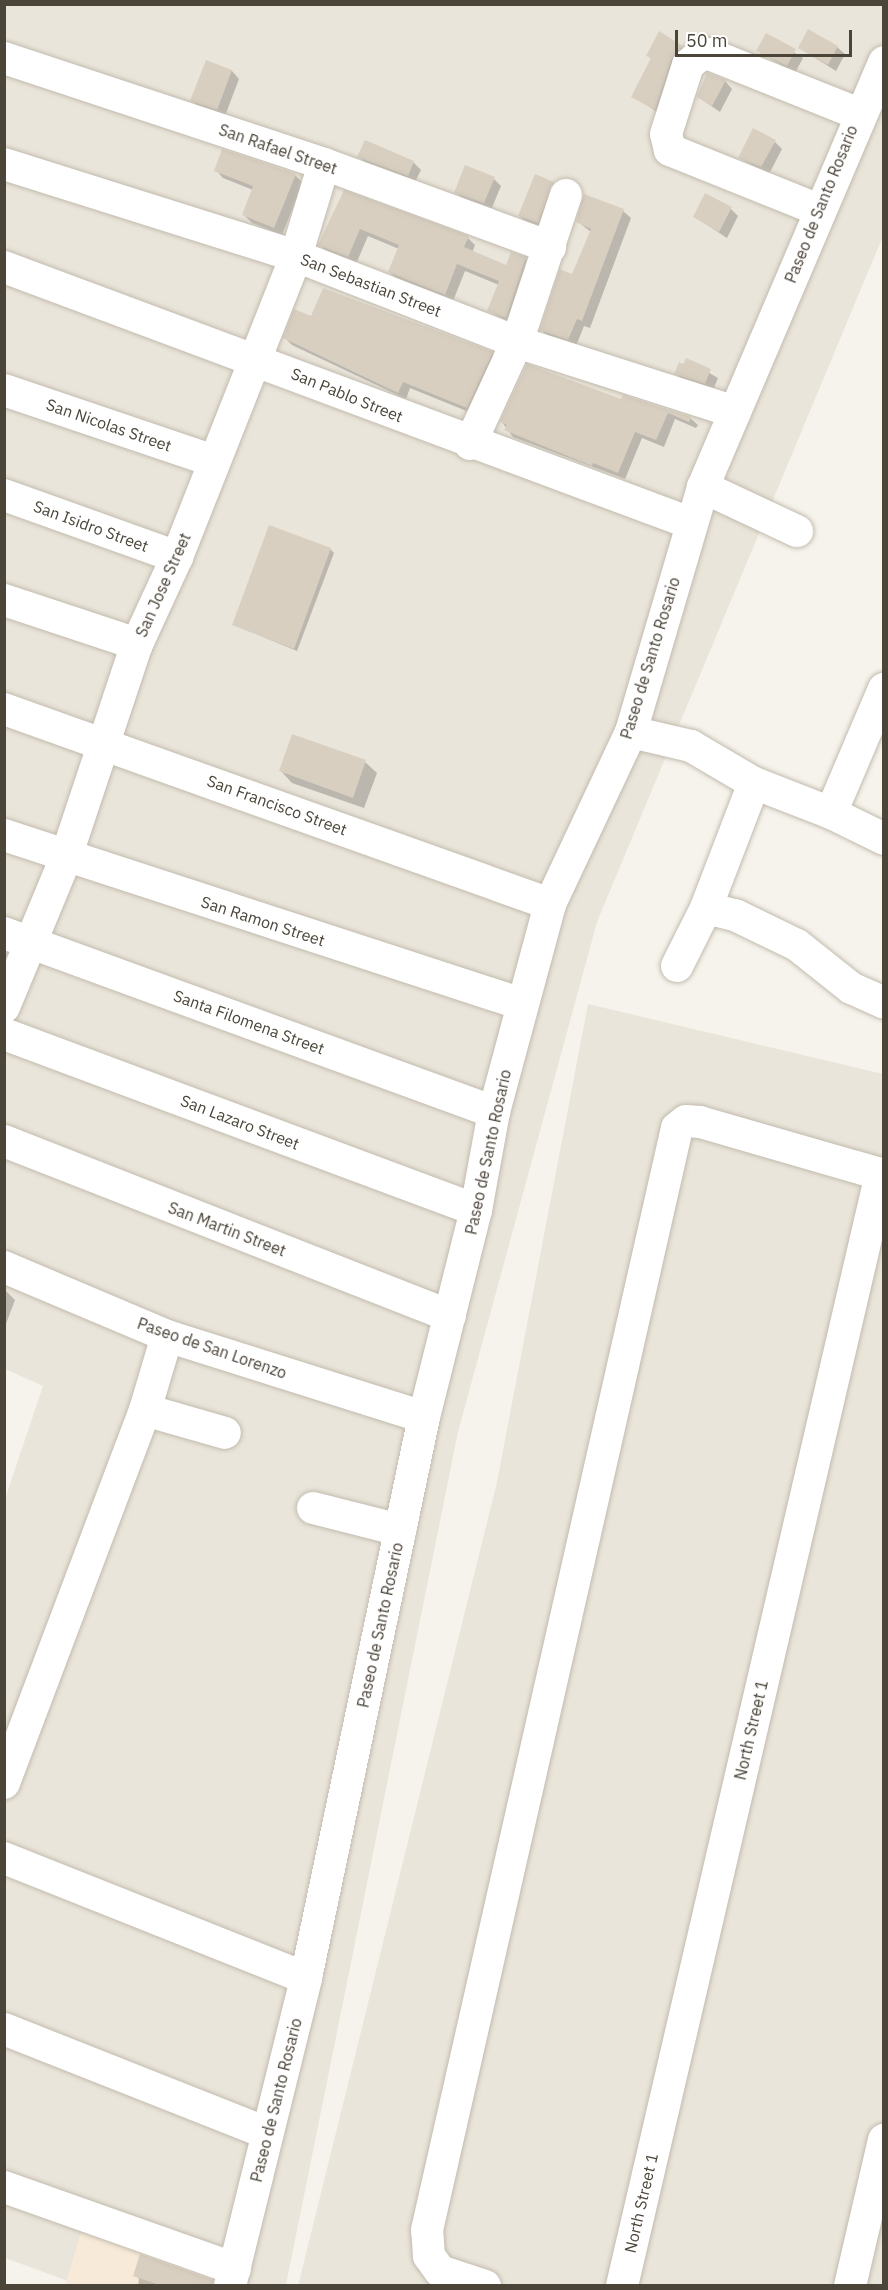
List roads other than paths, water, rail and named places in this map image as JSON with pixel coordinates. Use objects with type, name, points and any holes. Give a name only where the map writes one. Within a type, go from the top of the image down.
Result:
[{"type":"street","points":[[819,210],[670,150],[666,134],[688,64],[700,55],[708,54],[870,104]]},
{"type":"street","name":"San Rafael Street","points":[[4,58],[324,164],[550,247]]},
{"type":"street","name":"Paseo de Santo Rosario","points":[[233,2277],[306,1978],[424,1417],[476,1210],[494,1112],[550,904],[631,732],[690,523],[703,487],[819,210],[870,104],[884,62]]},
{"type":"street","name":"San Sebastian Street","points":[[4,164],[296,256],[517,342],[735,412]]},
{"type":"street","name":"San Jose Street","points":[[4,1007],[34,943],[66,857],[106,743],[137,644],[177,557],[296,256],[324,164]]},
{"type":"street","points":[[470,444],[517,342],[566,195]]},
{"type":"street","name":"San Pablo Street","points":[[4,267],[255,359],[470,444],[690,523]]},
{"type":"street","name":"San Nicolas Street","points":[[4,390],[214,461]]},
{"type":"street","points":[[703,487],[797,531]]},
{"type":"street","name":"San Isidro Street","points":[[4,495],[177,557]]},
{"type":"street","points":[[4,600],[137,644]]},
{"type":"street","points":[[831,813],[884,689]]},
{"type":"street","name":"San Francisco Street","points":[[4,708],[550,904]]},
{"type":"street","points":[[631,732],[691,746],[754,783],[831,813],[884,839]]},
{"type":"street","points":[[677,966],[706,908],[754,783]]},
{"type":"street","name":"San Ramon Street","points":[[4,835],[522,1004]]},
{"type":"street","points":[[706,908],[735,915],[797,945],[851,988],[884,1003]]},
{"type":"street","name":"Santa Filomena Street","points":[[4,933],[494,1112]]},
{"type":"street","name":"San Lazaro Street","points":[[4,1034],[476,1210]]},
{"type":"street","points":[[485,2286],[440,2271],[429,2256],[427,2230],[676,1128],[686,1121],[700,1122],[882,1175]]},
{"type":"street","name":"San Martin Street","points":[[4,1141],[450,1316]]},
{"type":"street","name":"North Street 1","points":[[622,2286],[882,1175]]},
{"type":"street","name":"Paseo de San Lorenzo","points":[[4,1267],[167,1336],[424,1417]]},
{"type":"street","points":[[4,1783],[145,1410],[167,1336]]},
{"type":"street","points":[[145,1410],[225,1433]]},
{"type":"street","points":[[313,1508],[400,1530]]},
{"type":"street","points":[[4,1858],[306,1978]]},
{"type":"street","points":[[4,2029],[267,2133]]},
{"type":"street","points":[[850,2286],[884,2140]]},
{"type":"street","points":[[4,2187],[233,2277]]}]
